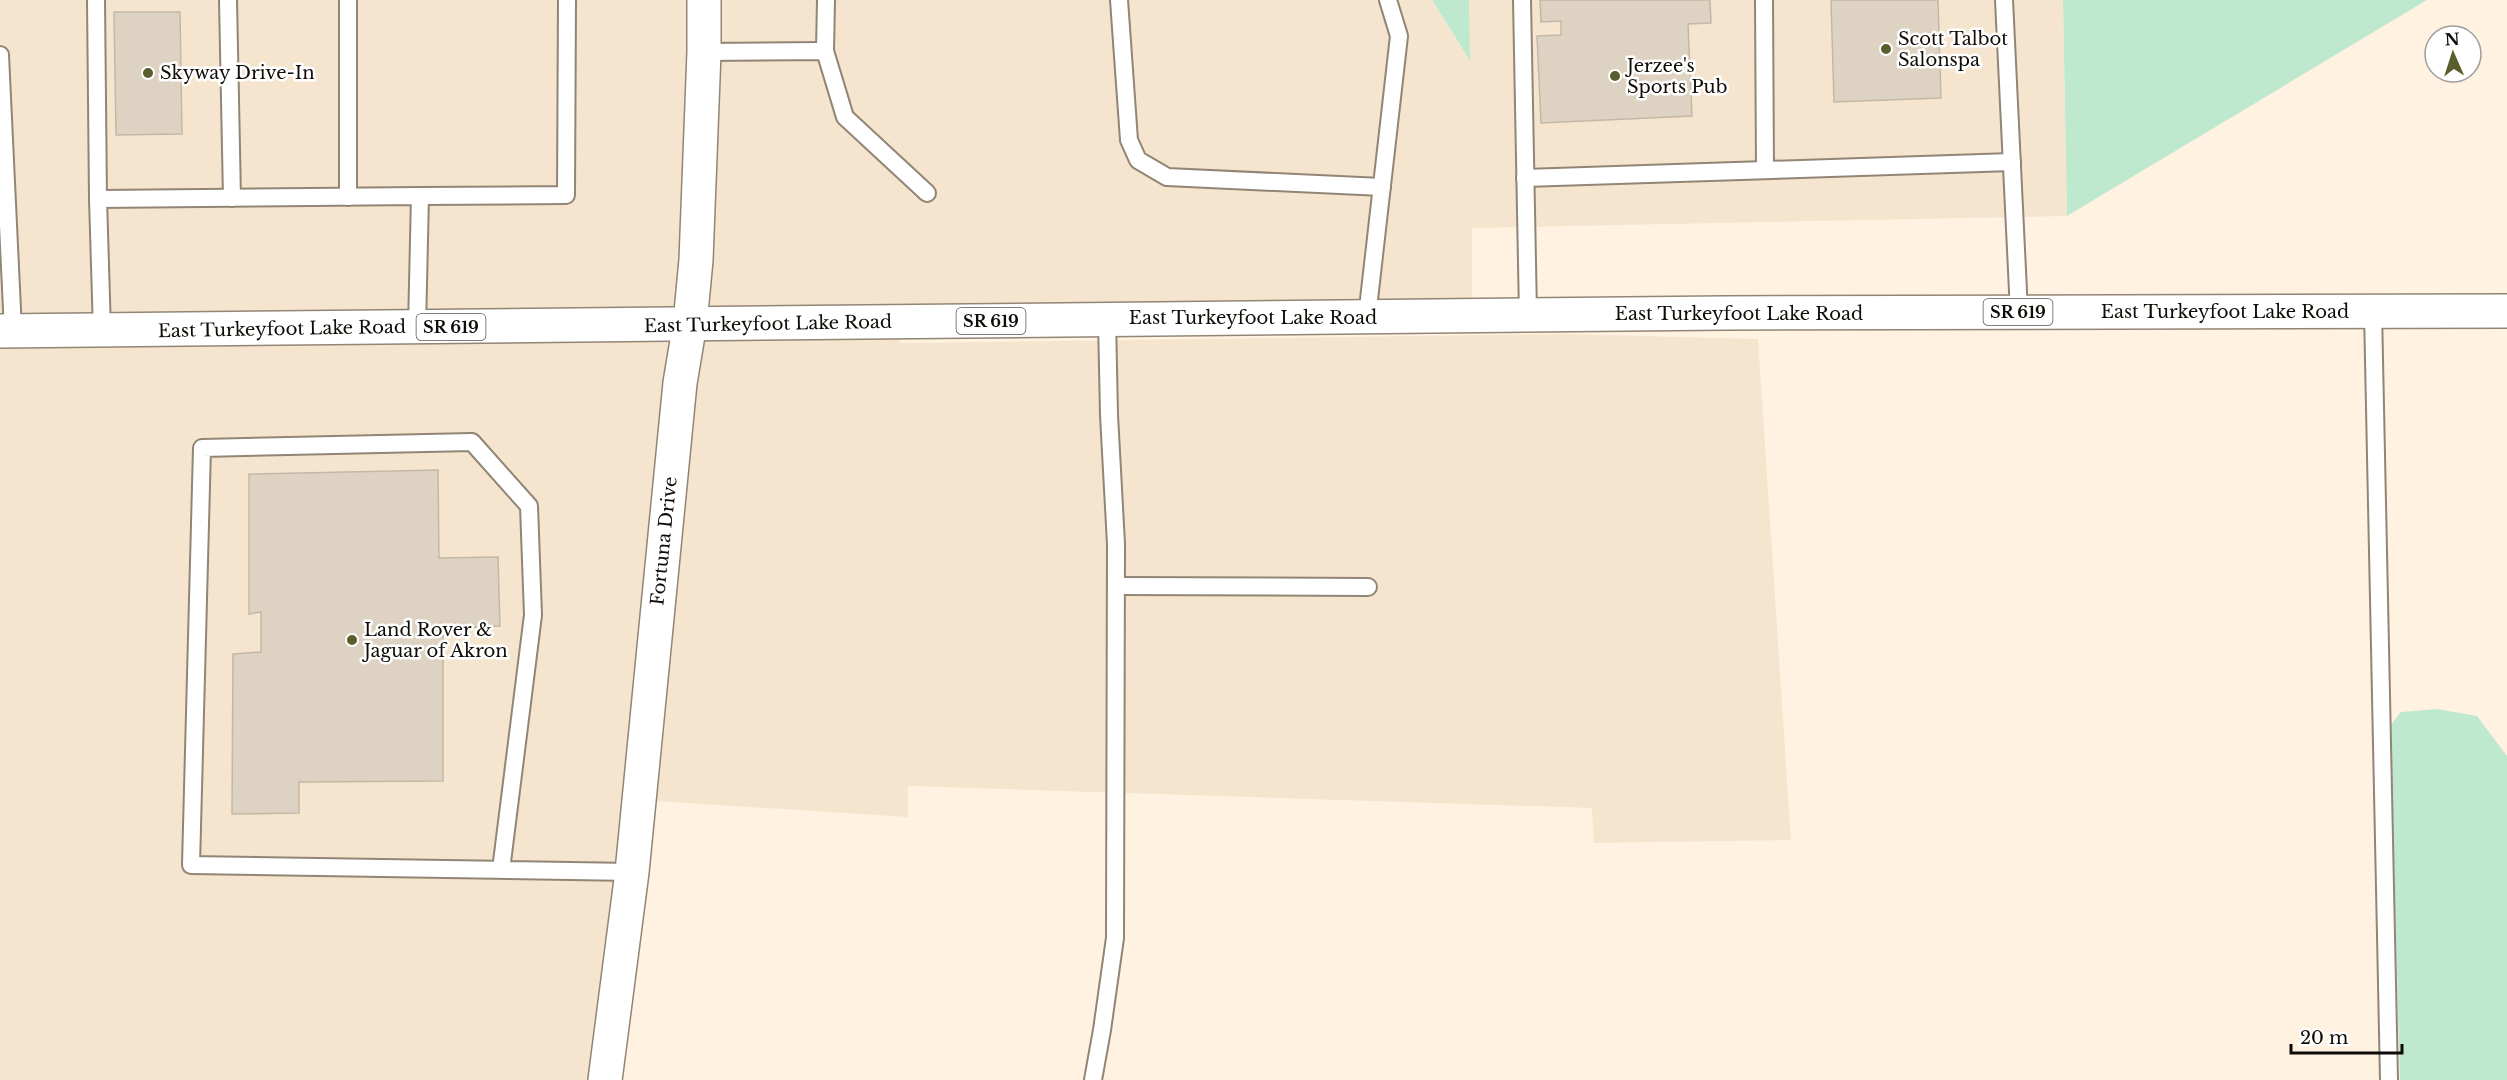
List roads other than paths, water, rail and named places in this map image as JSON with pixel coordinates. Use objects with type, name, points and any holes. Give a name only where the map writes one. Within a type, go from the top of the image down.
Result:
[{"type":"main road","name":"Fortuna Drive","points":[[605,1080],[632,872],[680,383],[690,323],[696,260],[704,0]]},
{"type":"main road","name":"East Turkeyfoot Lake Road","points":[[6,331],[1528,315],[2507,311]]},
{"type":"lane","points":[[96,0],[102,331]]},
{"type":"lane","points":[[228,0],[232,198]]},
{"type":"lane","points":[[348,0],[348,197]]},
{"type":"lane","points":[[98,199],[566,195],[567,0]]},
{"type":"lane","points":[[826,0],[825,51],[845,117],[927,193]]},
{"type":"lane","points":[[1119,0],[1129,140],[1138,160],[1167,177],[1382,187]]},
{"type":"lane","points":[[1367,318],[1399,36],[1388,0]]},
{"type":"lane","points":[[1522,0],[1528,315]]},
{"type":"lane","points":[[1764,0],[1766,170]]},
{"type":"lane","points":[[2004,0],[2019,312]]},
{"type":"lane","points":[[704,52],[825,51]]},
{"type":"lane","points":[[0,55],[6,331]]},
{"type":"lane","points":[[1526,178],[2012,162]]},
{"type":"lane","points":[[417,328],[420,196]]},
{"type":"lane","points":[[2373,311],[2389,1080]]},
{"type":"lane","points":[[1093,1080],[1114,938],[1117,586],[1107,319]]},
{"type":"lane","points":[[501,870],[533,615],[529,506],[472,442],[202,448],[191,865],[501,870],[632,872]]},
{"type":"lane","points":[[1117,586],[1368,587]]},
{"type":"place","name":"Scott Talbot Salonspa","points":[[1886,49]]},
{"type":"place","name":"Skyway Drive-In","points":[[148,73]]},
{"type":"place","name":"Jerzee's Sports Pub","points":[[1615,76]]},
{"type":"place","name":"Land Rover & Jaguar of Akron","points":[[352,640]]}]
